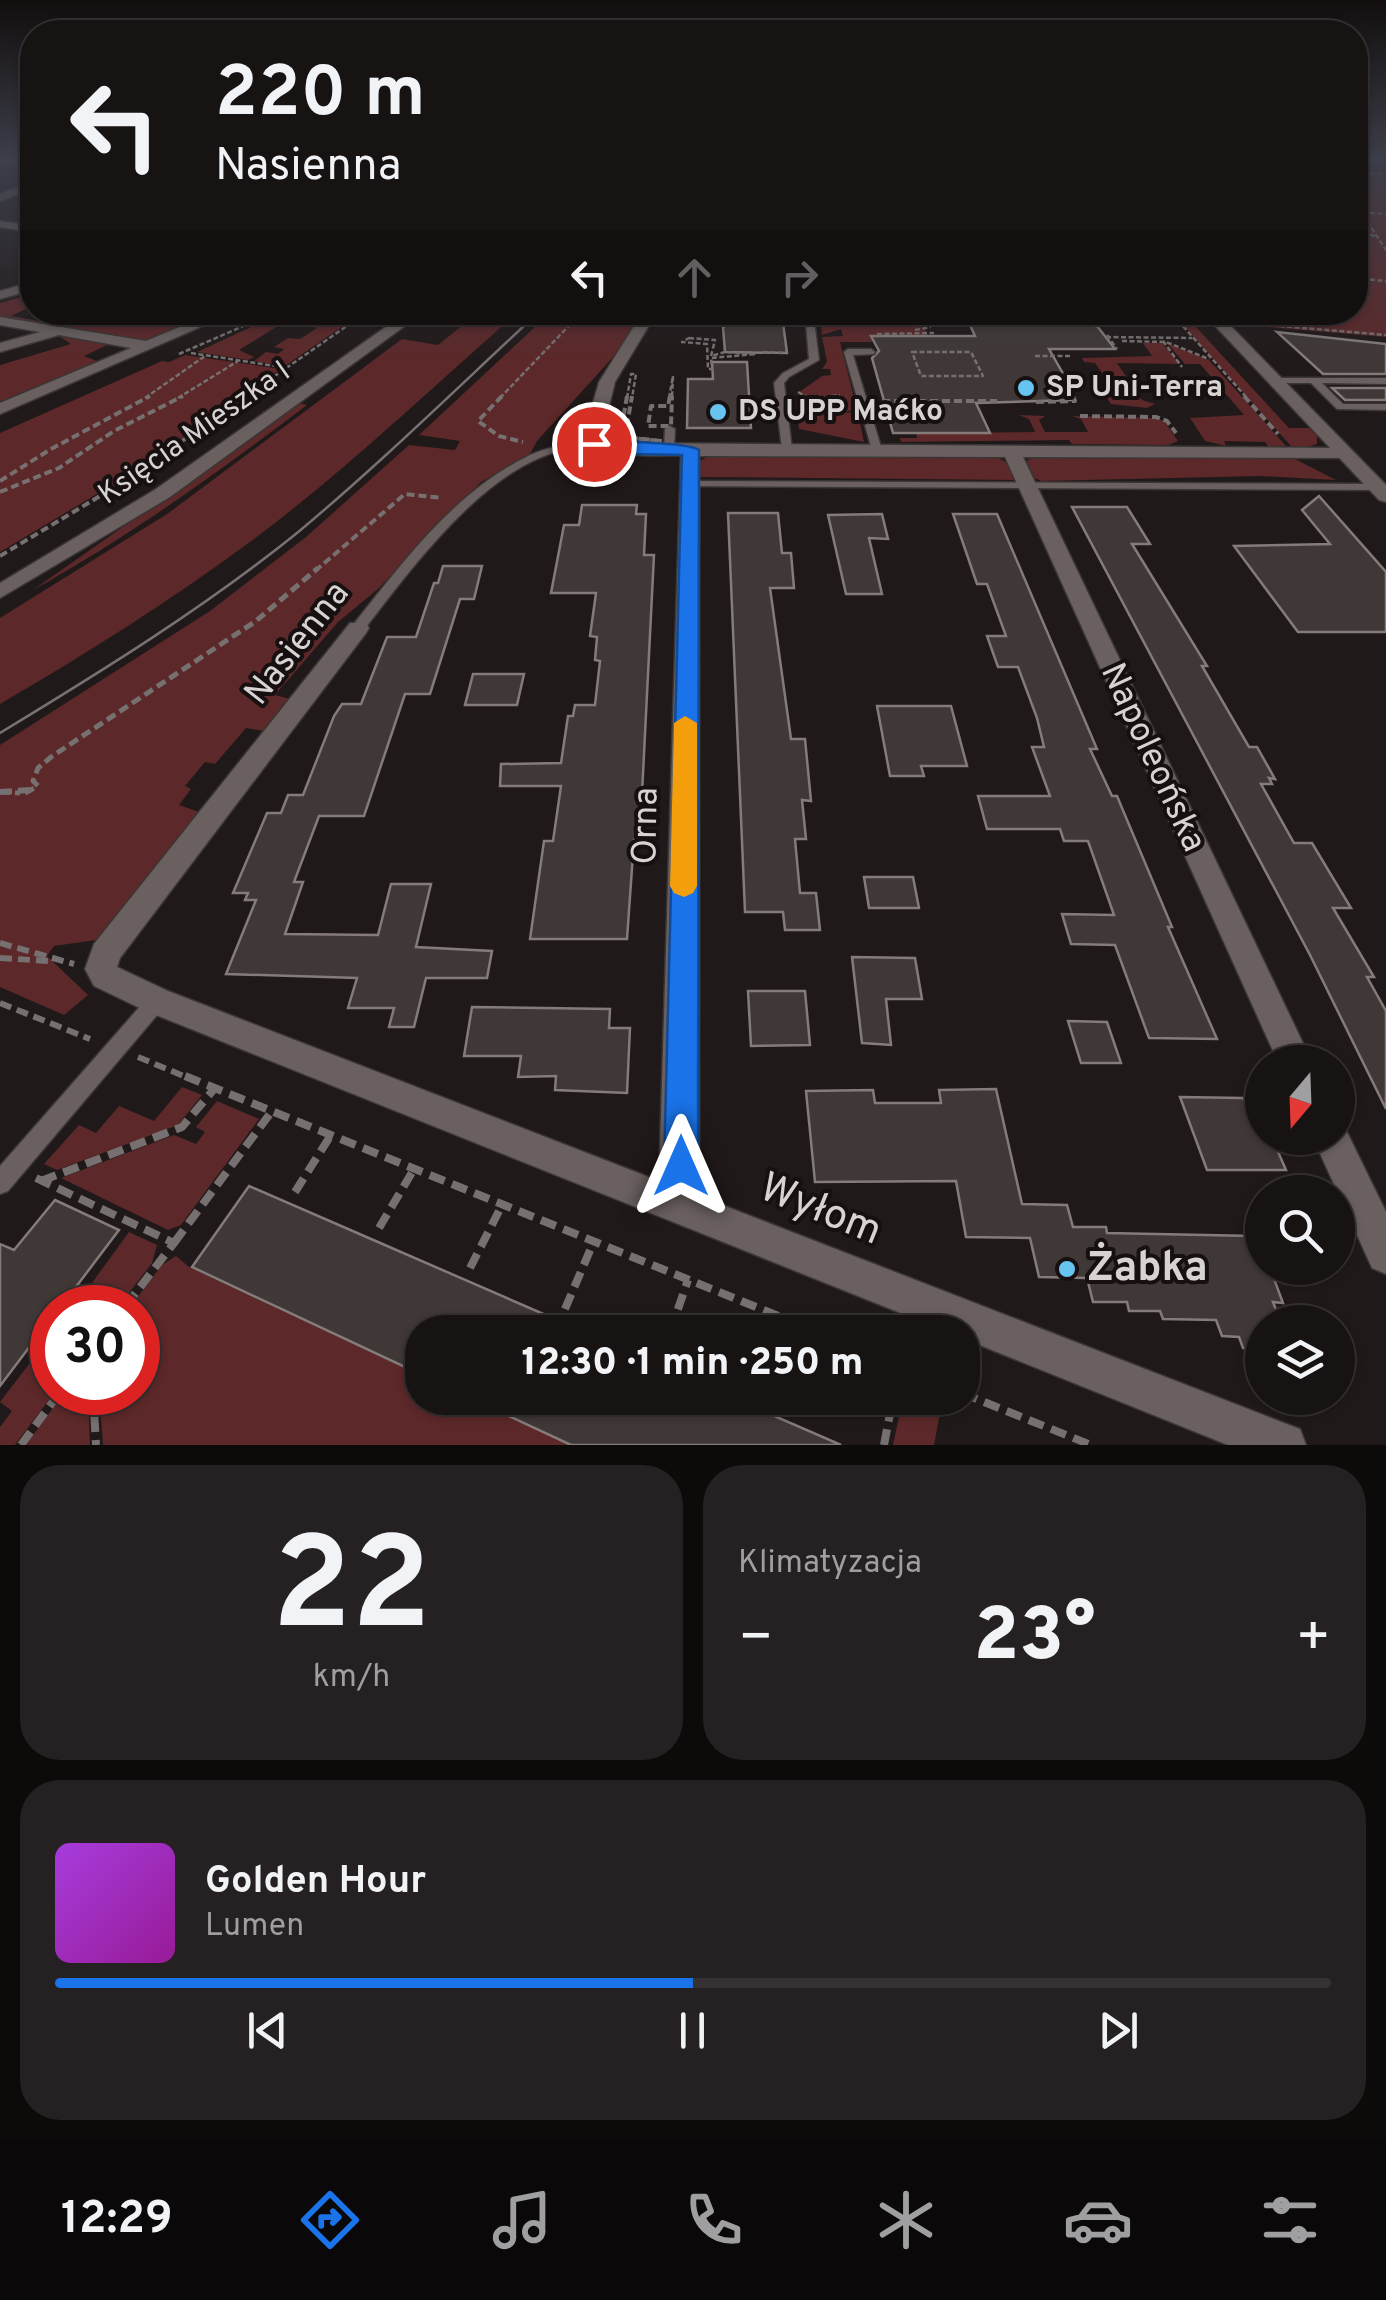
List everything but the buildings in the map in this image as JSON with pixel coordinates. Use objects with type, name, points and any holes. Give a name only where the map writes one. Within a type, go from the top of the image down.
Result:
[{"type":"street","points":[[24,325],[147,346]]},
{"type":"street","points":[[0,409],[197,325]]},
{"type":"street","name":"Księcia Mieszka I","points":[[0,573],[188,457],[371,325]]},
{"type":"street","name":"Księcia Mieszka I","points":[[0,592],[163,493],[399,325]]},
{"type":"street","points":[[608,444],[595,428],[607,382],[642,325]]},
{"type":"street","points":[[1221,325],[1382,492]]},
{"type":"street","points":[[0,348],[61,331]]},
{"type":"street","name":"Nasienna","points":[[608,444],[671,439],[787,449],[1344,454]]},
{"type":"street","name":"Orna","points":[[671,439],[688,484],[681,1166],[672,1202]]},
{"type":"street","name":"Napoleońska","points":[[1012,452],[1287,1045]]},
{"type":"street","name":"Nasienna","points":[[102,969],[105,953],[358,628]]},
{"type":"street","name":"Wyłom","points":[[102,969],[118,984],[157,1001],[1284,1445]]},
{"type":"street","points":[[1339,1155],[1386,1254]]},
{"type":"lane","points":[[787,449],[779,383],[814,360],[810,325]]},
{"type":"lane","points":[[871,352],[848,352],[877,450]]},
{"type":"lane","points":[[1274,380],[1386,381]]},
{"type":"lane","points":[[1313,380],[1340,407],[1386,407]]},
{"type":"lane","name":"Nasienna","points":[[358,628],[423,548],[488,482],[551,452],[608,444]]},
{"type":"lane","points":[[688,484],[1382,492]]},
{"type":"lane","points":[[0,1183],[124,1052],[157,1001]]},
{"type":"path","points":[[1371,226],[1386,250]]},
{"type":"path","points":[[1368,235],[1377,236]]},
{"type":"path","points":[[245,325],[188,353],[288,368]]},
{"type":"path","points":[[0,556],[120,484],[349,325]]},
{"type":"path","points":[[551,452],[498,436],[478,421],[570,325]]},
{"type":"path","points":[[886,334],[919,325]]},
{"type":"path","points":[[931,325],[935,336]]},
{"type":"path","points":[[1181,325],[1282,438]]},
{"type":"path","points":[[1268,325],[1386,335]]},
{"type":"path","points":[[1102,328],[1117,348]]},
{"type":"path","points":[[1153,329],[1182,367]]},
{"type":"path","points":[[1107,337],[1192,338]]},
{"type":"path","points":[[710,370],[706,344],[688,345],[683,340],[712,339],[711,356],[755,352]]},
{"type":"path","points":[[1162,340],[1212,360]]},
{"type":"path","points":[[686,341],[708,341],[710,370]]},
{"type":"path","points":[[709,357],[755,352]]},
{"type":"path","points":[[710,370],[711,358],[755,352]]},
{"type":"path","points":[[910,352],[971,352],[983,376],[921,376],[910,352]]},
{"type":"path","points":[[1051,352],[1060,356]]},
{"type":"path","points":[[248,362],[254,355]]},
{"type":"path","points":[[0,480],[31,458],[167,387],[205,356]]},
{"type":"path","points":[[1035,356],[1072,356]]},
{"type":"path","points":[[0,492],[36,480],[238,361]]},
{"type":"path","points":[[634,372],[622,438],[671,439]]},
{"type":"path","points":[[674,374],[671,439],[648,426],[651,406],[668,406],[674,374]]},
{"type":"path","points":[[1036,402],[1076,402],[1070,389],[1064,389]]},
{"type":"path","points":[[795,392],[812,400],[822,395],[862,400]]},
{"type":"path","points":[[882,400],[997,401]]},
{"type":"path","points":[[1082,415],[1161,418],[1180,440]]},
{"type":"path","points":[[0,792],[25,793],[38,786],[34,781],[38,768],[51,757],[256,622],[406,494],[470,501]]},
{"type":"path","points":[[0,943],[56,961]]},
{"type":"path","points":[[0,958],[56,961],[102,969]]},
{"type":"path","points":[[0,1003],[774,1315]]},
{"type":"path","points":[[41,1181],[182,1127],[215,1088]]},
{"type":"path","points":[[141,1285],[272,1111]]},
{"type":"path","points":[[295,1192],[331,1135]]},
{"type":"path","points":[[380,1228],[414,1169]]},
{"type":"path","points":[[30,1174],[174,1242]]},
{"type":"path","points":[[470,1268],[502,1204]]},
{"type":"path","points":[[565,1309],[594,1241]]},
{"type":"path","points":[[676,1315],[688,1280]]},
{"type":"path","points":[[980,1399],[1091,1445]]},
{"type":"path","points":[[22,1445],[44,1415]]},
{"type":"path","points":[[94,1415],[96,1445]]},
{"type":"path","points":[[884,1445],[890,1415]]},
{"type":"shaded area","points":[[1368,226],[1386,226],[1386,337],[1255,326],[1368,325]]},
{"type":"shaded area","points":[[20,297],[20,312],[11,316],[20,318],[20,321],[0,318],[0,303]]},
{"type":"shaded area","points":[[44,325],[188,325],[144,341]]},
{"type":"shaded area","points":[[256,325],[280,325],[239,350],[254,357],[248,360],[197,352]]},
{"type":"shaded area","points":[[307,325],[345,325],[285,366],[254,361],[266,352],[278,354],[284,349],[274,347],[288,338],[300,339],[317,328]]},
{"type":"shaded area","points":[[463,325],[504,325],[353,459],[250,542],[127,626],[0,704],[0,618],[167,514],[402,339],[438,345]]},
{"type":"shaded area","points":[[537,325],[642,325],[537,441],[529,456],[481,482],[378,589],[338,622],[275,695],[290,699],[264,731],[246,728],[215,764],[205,762],[185,786],[191,789],[179,805],[199,812],[195,823],[125,911],[96,940],[54,946],[47,956],[88,995],[64,1015],[0,987],[0,745],[210,611],[306,537],[409,445],[455,450],[460,441],[419,435]]},
{"type":"shaded area","points":[[1183,325],[1210,325],[1195,326],[1289,428],[1309,428],[1317,436],[1317,444],[1291,446]]},
{"type":"shaded area","points":[[821,327],[924,327],[928,336],[871,336],[872,342],[840,342],[857,410],[842,412],[858,413],[864,442],[799,429],[796,402],[805,396],[798,393],[822,376],[831,375],[830,369],[822,369],[827,362],[822,337],[843,336],[841,329],[822,335]]},
{"type":"shaded area","points":[[60,333],[113,342],[84,356],[102,363],[0,405],[0,365],[71,344],[59,336],[47,337]]},
{"type":"shaded area","points":[[1143,343],[1162,343],[1180,364],[1117,363],[1142,400],[1155,404],[1147,408],[1111,404],[1103,392],[1114,390],[1095,363],[1084,362],[1082,358],[1152,356]]},
{"type":"shaded area","points":[[1167,343],[1209,360],[1286,446],[1224,441],[1226,446],[1205,441],[1190,418],[1244,415],[1200,364],[1185,364]]},
{"type":"shaded area","points":[[185,355],[281,369],[127,476],[0,552],[0,433],[162,361]]},
{"type":"shaded area","points":[[299,403],[307,405],[207,479],[33,590]]},
{"type":"shaded area","points":[[1019,415],[1045,416],[1039,420],[1045,432],[1088,432],[1081,419],[1072,416],[1154,418],[1164,421],[1178,441],[1168,445],[1072,444],[1069,440],[901,442],[900,438],[917,438],[916,433],[1035,432],[1029,419]]},
{"type":"shaded area","points":[[711,455],[996,457],[1010,464],[1016,480],[698,477],[698,462]]},
{"type":"shaded area","points":[[1033,457],[1293,458],[1336,480],[1260,476],[1042,481],[1031,477],[1025,462]]},
{"type":"shaded area","points":[[182,1087],[202,1095],[178,1125],[57,1170],[44,1164],[79,1125],[96,1133],[119,1106],[154,1121]]},
{"type":"shaded area","points":[[217,1101],[259,1119],[181,1225],[168,1230],[61,1178],[174,1135],[196,1144],[205,1132],[196,1127]]},
{"type":"shaded area","points":[[129,1232],[157,1245],[152,1263],[135,1285],[90,1285]]},
{"type":"shaded area","points":[[176,1256],[189,1267],[405,1368],[405,1415],[506,1415],[570,1445],[103,1445],[101,1415],[160,1415],[160,1285],[147,1285],[162,1265]]},
{"type":"shaded area","points":[[30,1363],[30,1415],[38,1415],[15,1445],[0,1445],[0,1427],[12,1411],[0,1402]]},
{"type":"shaded area","points":[[48,1415],[89,1415],[90,1445],[26,1445]]},
{"type":"shaded area","points":[[899,1415],[940,1415],[934,1445],[893,1445]]},
{"type":"tram line","points":[[0,733],[152,638],[262,561],[359,479],[525,325]]},
{"type":"slow traffic","points":[[684,886],[685,723]]},
{"type":"place","name":"SP Uni-Terra","points":[[1026,388]]},
{"type":"place","name":"DS UPP Maćko","points":[[718,412]]},
{"type":"place","name":"Żabka","points":[[1067,1269]]},
{"type":"route","points":[[594,444],[637,450],[690,450],[681,1166]]}]
